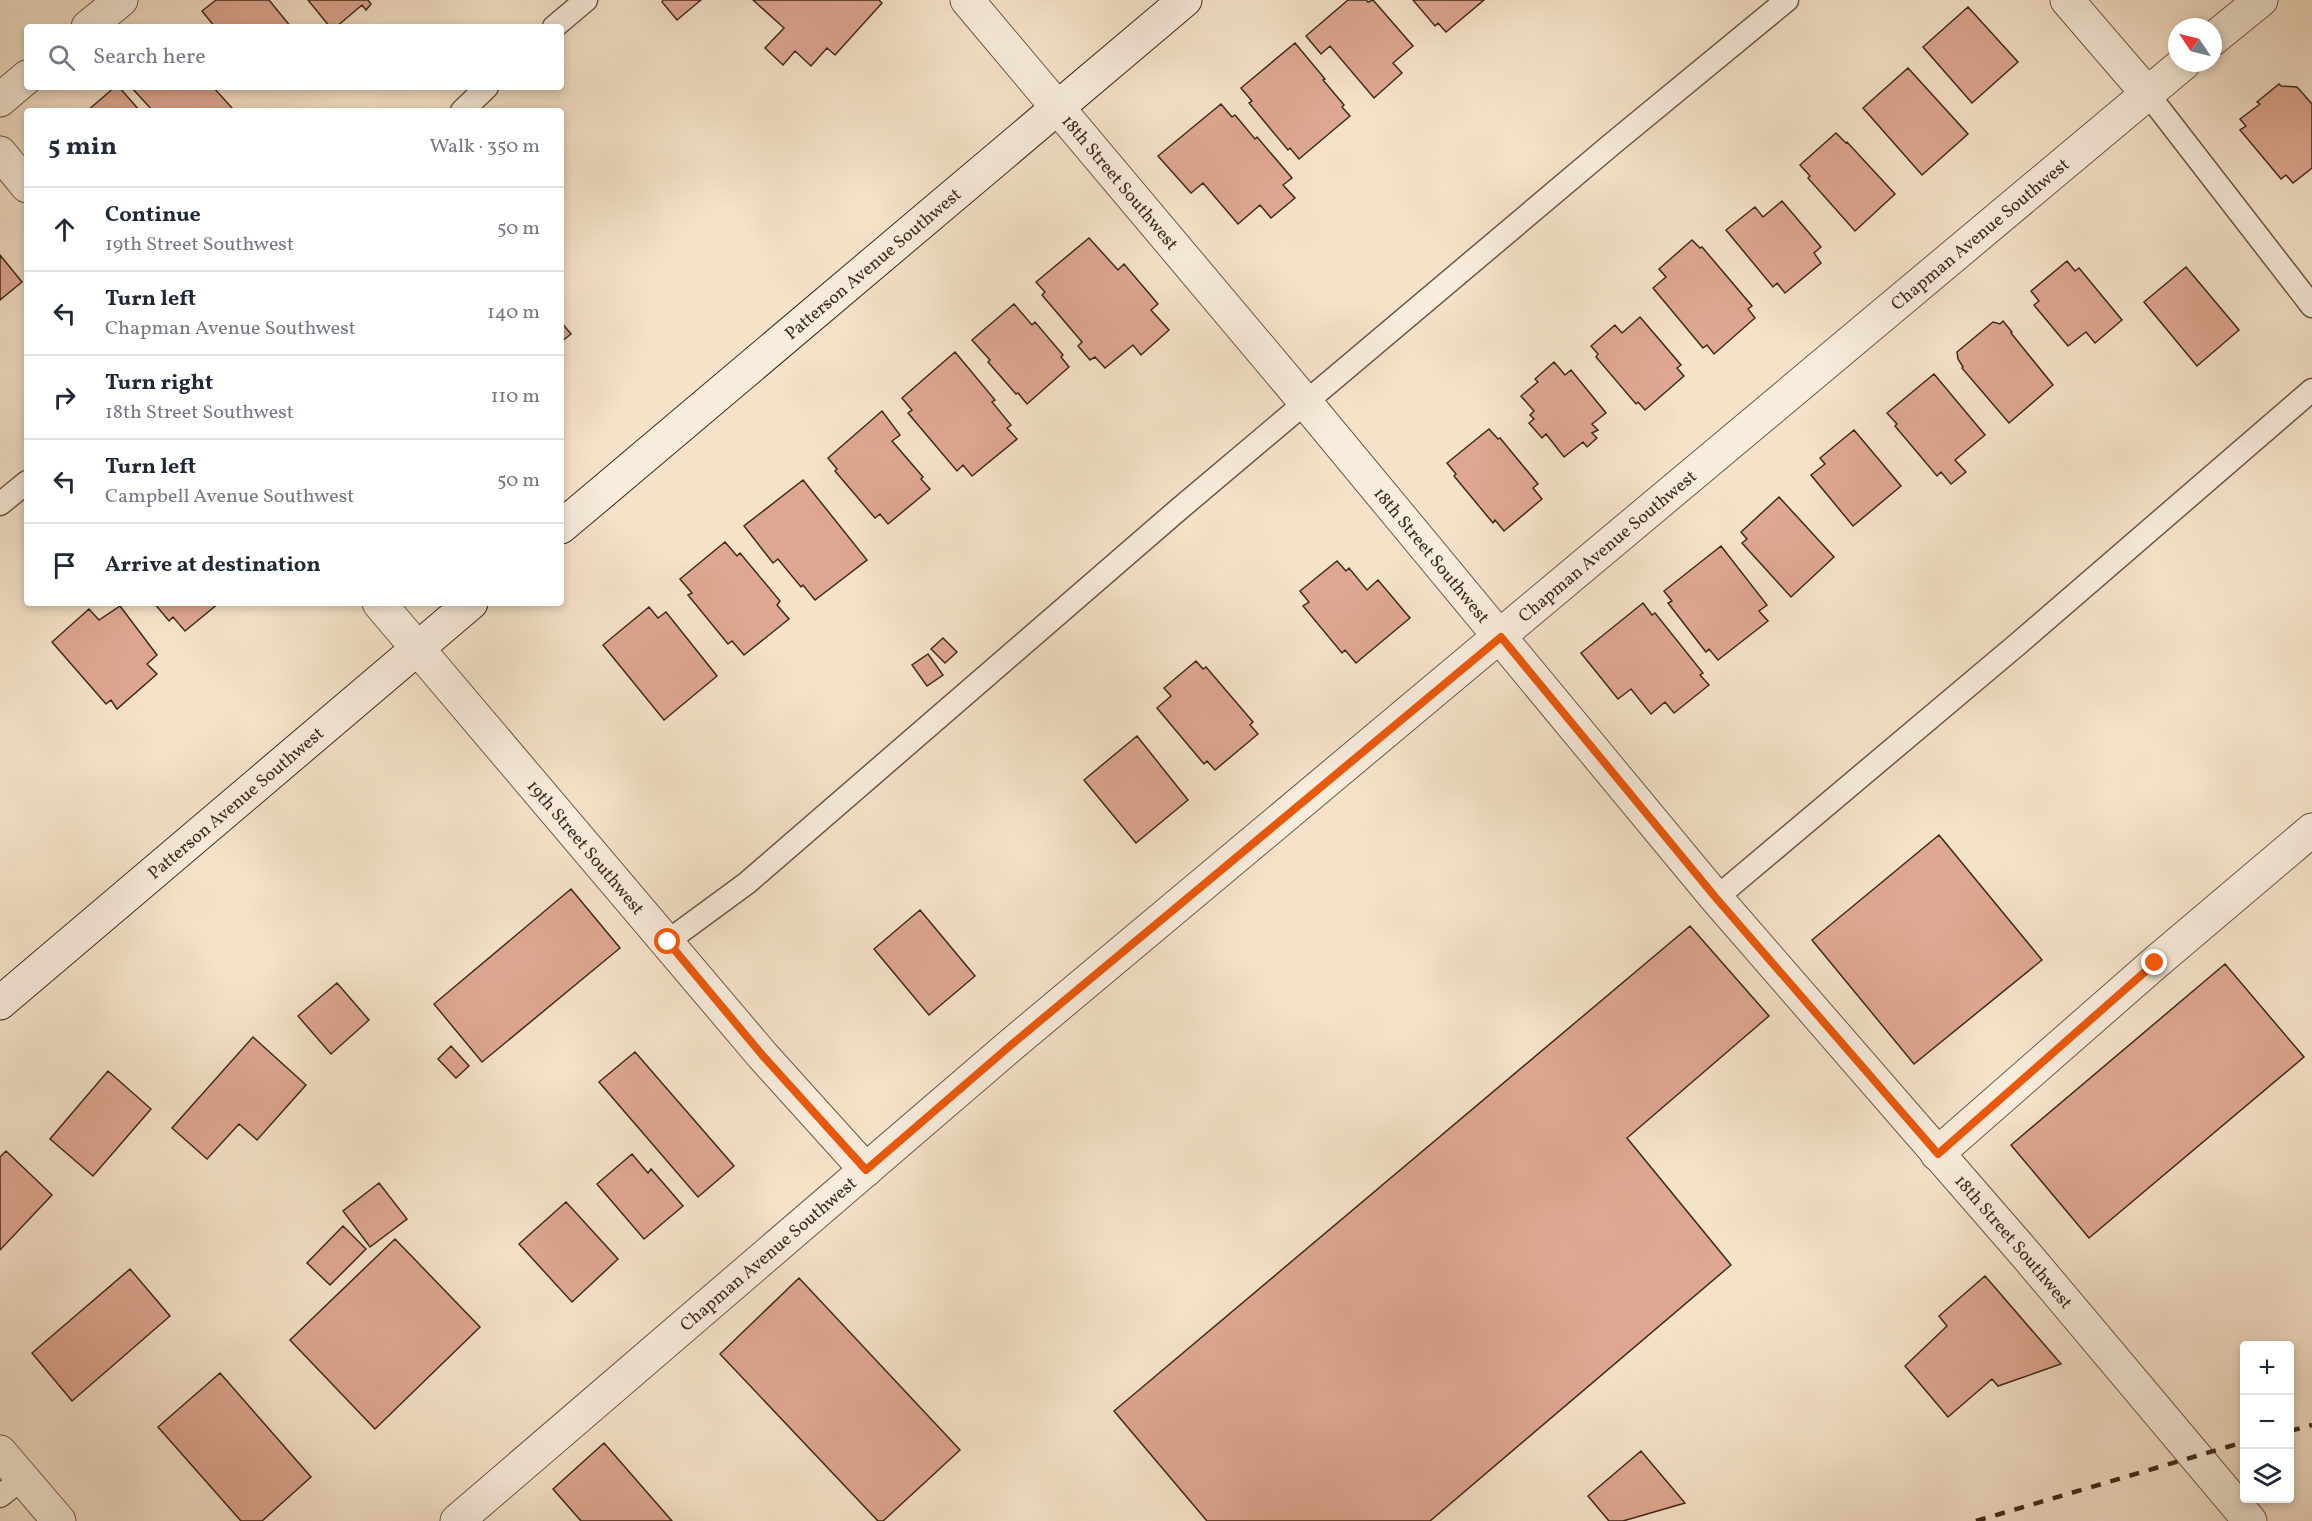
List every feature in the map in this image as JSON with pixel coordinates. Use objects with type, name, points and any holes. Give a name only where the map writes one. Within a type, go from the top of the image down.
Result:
[{"type":"street","points":[[92,24],[121,0]]},
{"type":"street","name":"18th Street Southwest","points":[[967,0],[1306,403],[1716,898],[1938,1154],[2250,1521]]},
{"type":"street","name":"Patterson Avenue Southwest","points":[[564,524],[1185,0]]},
{"type":"street","points":[[2067,0],[2147,93]]},
{"type":"street","points":[[2222,32],[2261,0]]},
{"type":"street","name":"Chapman Avenue Southwest","points":[[457,1521],[1011,1045],[2173,72]]},
{"type":"street","points":[[0,100],[24,80]]},
{"type":"street","points":[[0,153],[24,182]]},
{"type":"street","name":"19th Street Southwest","points":[[381,606],[763,1056],[866,1170]]},
{"type":"street","name":"Patterson Avenue Southwest","points":[[0,1003],[467,606]]},
{"type":"street","points":[[1938,1154],[2155,963],[2312,830]]},
{"type":"street","points":[[0,1452],[11,1487],[59,1521]]},
{"type":"lane","points":[[558,24],[586,0]]},
{"type":"lane","points":[[668,942],[747,883],[1178,510],[1612,144],[1787,0]]},
{"type":"lane","points":[[465,108],[485,90]]},
{"type":"lane","points":[[2147,93],[2312,306]]},
{"type":"lane","points":[[1716,898],[2019,643],[2312,390]]},
{"type":"lane","points":[[0,504],[24,484]]},
{"type":"building","points":[[216,0],[269,0],[289,24],[213,24],[202,11]]},
{"type":"building","points":[[308,0],[368,0],[371,4],[366,10],[362,5],[340,24],[328,24]]},
{"type":"building","points":[[663,0],[701,0],[677,20],[662,2]]},
{"type":"building","points":[[753,0],[879,0],[882,3],[835,55],[827,48],[811,66],[795,51],[783,65],[765,48],[784,28]]},
{"type":"building","points":[[1348,0],[1368,2],[1373,0],[1413,46],[1393,63],[1402,73],[1374,98],[1330,46],[1321,54],[1306,36]]},
{"type":"building","points":[[1413,0],[1484,0],[1446,32],[1438,23],[1435,26]]},
{"type":"building","points":[[1968,7],[2018,62],[1972,103],[1923,47]]},
{"type":"building","points":[[1295,43],[1325,79],[1323,80],[1344,105],[1342,107],[1350,116],[1299,159],[1290,148],[1288,150],[1249,103],[1252,101],[1241,88]]},
{"type":"building","points":[[1908,68],[1968,134],[1922,175],[1863,108]]},
{"type":"building","points":[[2279,84],[2297,87],[2312,104],[2312,168],[2293,183],[2286,175],[2281,179],[2240,130],[2246,126],[2240,119],[2260,104],[2257,102]]},
{"type":"building","points":[[112,90],[122,90],[137,108],[90,108]]},
{"type":"building","points":[[134,90],[216,90],[232,108],[150,108]]},
{"type":"building","points":[[1221,104],[1232,117],[1235,115],[1255,139],[1257,137],[1292,178],[1283,185],[1295,198],[1271,218],[1260,205],[1238,224],[1203,183],[1191,193],[1158,156]]},
{"type":"building","points":[[1836,133],[1895,194],[1855,231],[1808,178],[1810,176],[1800,165]]},
{"type":"building","points":[[1782,201],[1821,247],[1814,253],[1821,263],[1785,293],[1777,283],[1773,287],[1726,230],[1755,207],[1763,217]]},
{"type":"building","points":[[1089,238],[1118,270],[1124,264],[1158,304],[1151,310],[1169,330],[1141,355],[1133,345],[1105,368],[1095,357],[1090,360],[1078,346],[1082,342],[1042,295],[1045,292],[1036,282]]},
{"type":"building","points":[[1692,240],[1700,248],[1702,247],[1752,306],[1748,309],[1755,318],[1714,354],[1707,345],[1703,348],[1653,288],[1666,277],[1659,269]]},
{"type":"building","points":[[0,255],[22,282],[0,300]]},
{"type":"building","points":[[2067,261],[2075,271],[2079,268],[2122,320],[2095,343],[2086,332],[2068,346],[2034,305],[2039,301],[2031,291]]},
{"type":"building","points":[[2186,267],[2239,330],[2197,366],[2144,302]]},
{"type":"building","points":[[1014,304],[1032,325],[1035,322],[1063,355],[1061,357],[1069,367],[1027,404],[988,362],[990,360],[972,340]]},
{"type":"building","points":[[1640,317],[1681,365],[1677,368],[1684,376],[1645,410],[1638,402],[1636,404],[1596,357],[1598,354],[1591,346],[1615,325],[1622,333]]},
{"type":"building","points":[[2003,321],[2053,385],[2009,423],[1962,368],[1957,352],[1993,322],[2000,324]]},
{"type":"building","points":[[564,326],[571,334],[564,340]]},
{"type":"building","points":[[955,352],[995,400],[992,402],[1011,425],[1007,428],[1017,439],[972,476],[963,465],[957,471],[908,413],[912,410],[902,398]]},
{"type":"building","points":[[1554,362],[1565,375],[1571,370],[1606,413],[1592,424],[1598,430],[1592,433],[1597,438],[1587,447],[1583,442],[1564,457],[1546,434],[1542,438],[1529,423],[1534,419],[1530,415],[1534,411],[1521,396],[1538,382],[1535,379]]},
{"type":"building","points":[[1934,374],[1985,435],[1955,460],[1966,472],[1951,484],[1941,472],[1937,476],[1895,426],[1897,424],[1887,413]]},
{"type":"building","points":[[882,411],[900,435],[892,441],[923,477],[921,479],[930,489],[888,524],[880,514],[875,518],[835,471],[837,469],[828,458]]},
{"type":"building","points":[[1489,429],[1498,439],[1500,438],[1538,484],[1533,488],[1542,499],[1504,531],[1495,520],[1493,523],[1454,476],[1456,474],[1447,463]]},
{"type":"building","points":[[1854,430],[1901,486],[1853,526],[1811,475],[1825,464],[1820,458]]},
{"type":"building","points":[[803,480],[867,560],[815,600],[778,559],[773,563],[744,526]]},
{"type":"building","points":[[1779,497],[1834,557],[1791,597],[1742,543],[1747,539],[1741,532]]},
{"type":"building","points":[[725,542],[737,556],[740,553],[780,601],[777,605],[789,619],[744,655],[732,641],[728,644],[688,595],[692,593],[680,579]]},
{"type":"building","points":[[1721,546],[1767,605],[1759,611],[1768,621],[1718,660],[1709,649],[1706,652],[1668,603],[1672,601],[1664,591]]},
{"type":"building","points":[[1337,561],[1346,571],[1349,568],[1367,590],[1378,580],[1410,618],[1356,663],[1345,650],[1342,653],[1303,606],[1309,602],[1300,591]]},
{"type":"building","points":[[1643,603],[1652,615],[1655,613],[1703,673],[1700,675],[1709,685],[1674,713],[1665,702],[1651,714],[1631,689],[1618,699],[1581,653]]},
{"type":"building","points":[[120,606],[157,655],[147,664],[157,674],[117,709],[111,700],[106,704],[52,642],[89,609],[99,620]]},
{"type":"building","points":[[156,606],[215,606],[185,631],[173,617],[169,621]]},
{"type":"building","points":[[649,607],[658,618],[666,612],[717,676],[664,720],[603,645]]},
{"type":"building","points":[[943,638],[957,652],[945,663],[931,649]]},
{"type":"building","points":[[928,654],[943,675],[927,686],[912,665]]},
{"type":"building","points":[[1196,661],[1203,669],[1206,667],[1253,722],[1250,725],[1258,734],[1215,770],[1207,761],[1204,764],[1157,708],[1171,696],[1164,688]]},
{"type":"building","points":[[1137,736],[1188,800],[1136,843],[1084,780]]},
{"type":"building","points":[[1939,835],[2042,960],[1914,1064],[1812,940]]},
{"type":"building","points":[[571,889],[620,948],[482,1062],[434,1004]]},
{"type":"building","points":[[920,910],[975,976],[929,1015],[874,949]]},
{"type":"building","points":[[1690,926],[1769,1016],[1627,1138],[1731,1265],[1430,1521],[1207,1521],[1114,1411]]},
{"type":"building","points":[[2225,964],[2304,1057],[2089,1238],[2011,1145]]},
{"type":"building","points":[[337,983],[369,1020],[331,1054],[298,1016]]},
{"type":"building","points":[[253,1037],[306,1085],[257,1140],[239,1124],[207,1159],[172,1128]]},
{"type":"building","points":[[451,1046],[469,1066],[456,1078],[438,1059]]},
{"type":"building","points":[[635,1052],[734,1166],[698,1197],[599,1082]]},
{"type":"building","points":[[108,1071],[151,1109],[93,1176],[50,1139]]},
{"type":"building","points":[[6,1151],[52,1195],[0,1250],[0,1157]]},
{"type":"building","points":[[632,1154],[648,1173],[651,1169],[683,1206],[644,1239],[597,1184]]},
{"type":"building","points":[[379,1183],[407,1219],[370,1247],[343,1211]]},
{"type":"building","points":[[566,1202],[618,1259],[572,1302],[519,1244]]},
{"type":"building","points":[[343,1226],[366,1249],[330,1285],[307,1263]]},
{"type":"building","points":[[395,1239],[480,1327],[375,1429],[290,1340]]},
{"type":"building","points":[[130,1269],[170,1316],[72,1401],[32,1353]]},
{"type":"building","points":[[1985,1276],[2061,1364],[1998,1386],[1992,1379],[1948,1417],[1905,1366],[1947,1326],[1939,1316]]},
{"type":"building","points":[[799,1278],[960,1450],[883,1521],[878,1521],[720,1354]]},
{"type":"building","points":[[220,1373],[311,1477],[262,1521],[241,1521],[158,1427]]},
{"type":"building","points":[[604,1443],[672,1521],[581,1521],[553,1489]]},
{"type":"building","points":[[1641,1451],[1685,1503],[1623,1521],[1609,1521],[1588,1496]]},
{"type":"railway","points":[[2294,1430],[2312,1425]]},
{"type":"railway","points":[[1976,1521],[2240,1443]]},
{"type":"route","points":[[668,942],[763,1056],[866,1170],[1011,1045],[1501,637],[1716,898],[1938,1154],[2155,963]]}]
